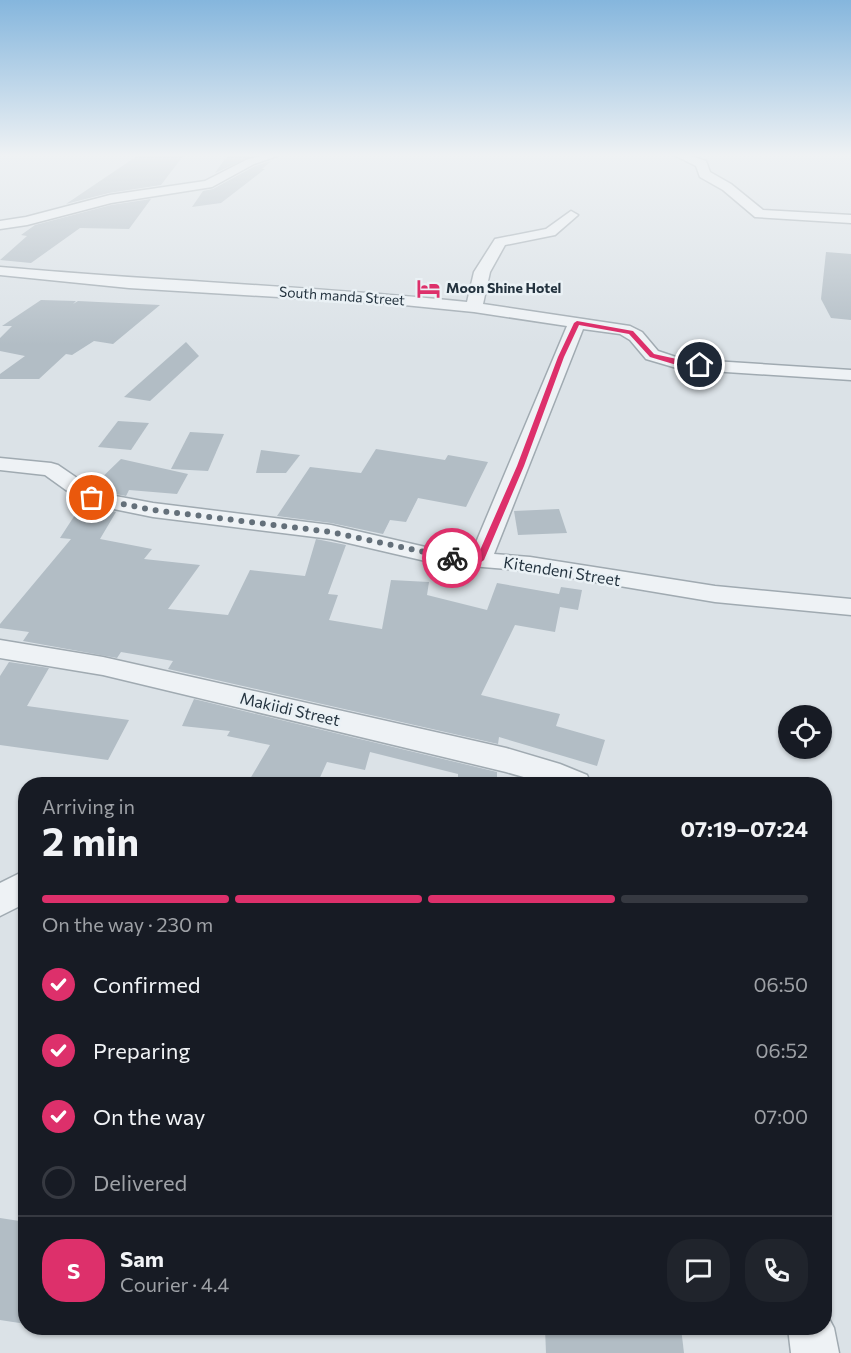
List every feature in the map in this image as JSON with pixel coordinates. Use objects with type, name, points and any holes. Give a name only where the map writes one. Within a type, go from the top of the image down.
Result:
[{"type":"street","points":[[0,225],[34,219]]},
{"type":"street","points":[[474,307],[482,272],[500,242],[549,232],[566,219]]},
{"type":"street","name":"South manda Street","points":[[0,271],[129,283],[349,295],[474,307],[631,332],[652,356],[680,364],[851,375]]},
{"type":"street","points":[[480,560],[520,466],[561,357],[577,323]]},
{"type":"street","name":"Kitendeni Street","points":[[0,464],[51,469],[92,498],[119,504],[331,532],[434,556],[530,564],[715,594],[851,607]]},
{"type":"street","name":"Makiidi Street","points":[[0,649],[103,666],[506,760],[560,777]]},
{"type":"street","points":[[0,901],[18,889]]},
{"type":"street","points":[[812,1335],[815,1353]]},
{"type":"building","points":[[57,219],[136,219],[129,229],[80,228],[31,263],[0,260],[27,236],[21,235],[35,225]]},
{"type":"building","points":[[826,252],[851,254],[851,320],[831,318],[821,299]]},
{"type":"building","points":[[41,300],[76,301],[73,304],[78,301],[160,305],[113,344],[94,341],[72,355],[66,354],[39,379],[0,379],[0,374],[25,356],[0,351],[0,338],[12,326],[2,326]]},
{"type":"building","points":[[186,342],[199,356],[150,401],[124,397]]},
{"type":"building","points":[[118,421],[149,423],[131,450],[98,447]]},
{"type":"building","points":[[190,432],[224,434],[208,471],[171,469]]},
{"type":"building","points":[[376,449],[445,460],[448,455],[488,462],[466,507],[418,498],[406,522],[390,520],[383,534],[331,523],[277,516],[310,467],[361,473]]},
{"type":"building","points":[[261,450],[300,455],[286,473],[256,473]]},
{"type":"building","points":[[121,459],[188,474],[177,494],[129,490],[126,496],[100,491],[93,486]]},
{"type":"building","points":[[82,504],[116,512],[100,539],[152,549],[144,559],[200,565],[168,609],[228,615],[250,570],[305,576],[316,539],[346,545],[328,594],[338,595],[329,620],[382,629],[391,580],[429,582],[427,595],[487,610],[497,583],[559,594],[561,587],[582,590],[578,610],[560,607],[555,632],[515,625],[481,695],[560,714],[556,726],[605,740],[597,766],[499,737],[498,744],[168,669],[173,661],[121,652],[117,658],[23,641],[29,632],[0,628],[0,624],[71,539],[60,538]]},
{"type":"building","points":[[559,509],[567,533],[518,535],[514,511]]},
{"type":"building","points":[[9,662],[49,668],[27,706],[129,720],[108,760],[0,745],[0,676]]},
{"type":"building","points":[[194,699],[497,772],[497,777],[458,777],[458,774],[370,752],[365,770],[327,762],[320,777],[251,777],[270,745],[227,736],[230,731],[182,726]]},
{"type":"building","points":[[0,1218],[18,1221],[18,1323],[0,1320]]},
{"type":"building","points":[[545,1335],[682,1335],[684,1353],[546,1353]]},
{"type":"way so far","points":[[92,498],[153,510],[331,532],[434,556],[452,558]]},
{"type":"place","name":"Moon Shine Hotel","points":[[428,288]]},
{"type":"route","points":[[452,558],[480,560],[520,466],[561,357],[577,323],[631,332],[652,356],[680,364],[700,365]]}]
